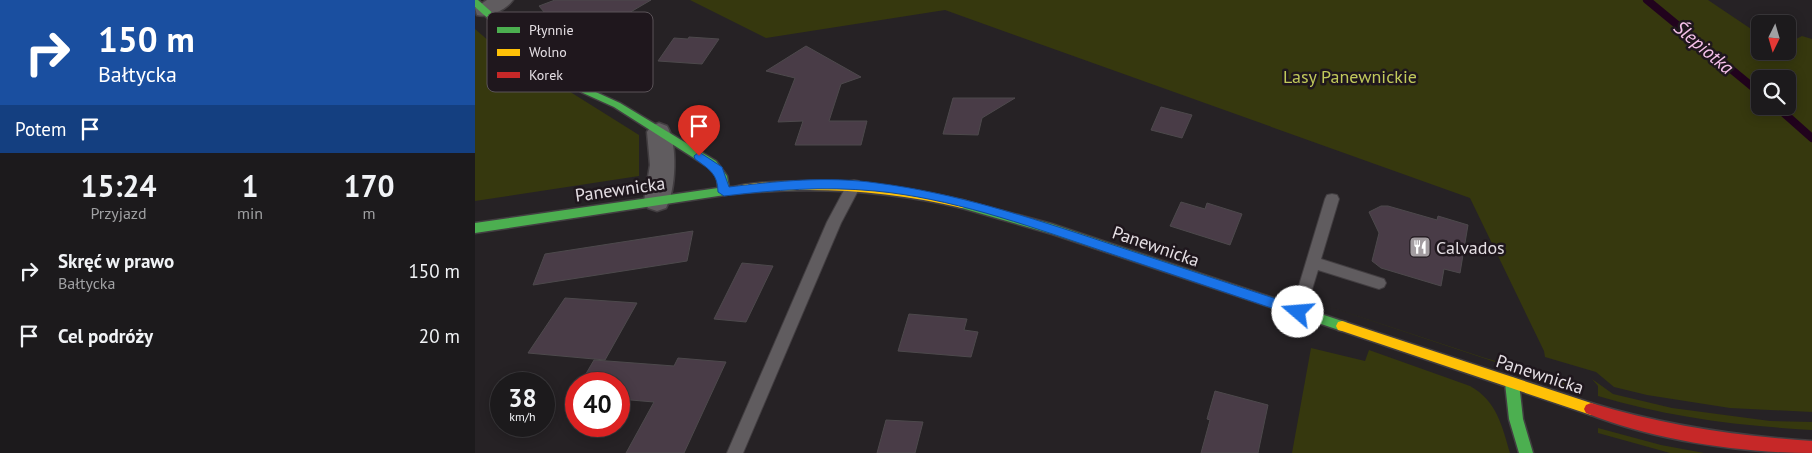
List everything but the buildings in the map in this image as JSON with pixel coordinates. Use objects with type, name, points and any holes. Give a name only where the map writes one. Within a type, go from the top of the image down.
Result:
[{"type":"street","points":[[479,6],[503,0]]},
{"type":"street","points":[[588,92],[617,105],[719,170],[724,183],[724,192]]},
{"type":"street","points":[[657,201],[662,165],[659,132]]},
{"type":"street","name":"Panewnicka","points":[[475,228],[657,201],[790,184],[854,185],[930,195],[1010,216],[1512,384],[1646,425],[1758,444],[1812,448]]},
{"type":"street","points":[[1512,384],[1516,419],[1526,453]]},
{"type":"lane","points":[[735,453],[834,222],[854,185]]},
{"type":"lane","points":[[1298,312],[1332,199]]},
{"type":"lane","points":[[1313,262],[1379,283]]},
{"type":"green space","name":"Lasy Panewnickie","points":[[690,0],[1708,0],[1751,29],[1751,60],[1796,60],[1796,39],[1802,36],[1812,39],[1812,412],[1730,408],[1647,395],[1614,387],[1596,372],[1545,357],[1544,351],[1470,198],[945,10],[766,38]]},
{"type":"green space","points":[[475,29],[487,39],[487,92],[570,92],[639,135],[639,176],[475,201]]},
{"type":"green space","points":[[1318,303],[1485,358],[1567,381],[1567,386]]},
{"type":"green space","points":[[1311,348],[1365,361],[1369,350],[1470,386],[1487,399],[1497,415],[1510,453],[1292,453]]},
{"type":"green space","points":[[1592,379],[1613,394],[1672,408],[1770,421],[1812,422],[1812,430],[1731,423],[1650,410],[1598,396],[1598,386]]},
{"type":"green space","points":[[1598,428],[1661,445],[1704,453],[1670,453],[1598,433]]},
{"type":"waterway","name":"Ślepiotka","points":[[1647,0],[1751,86]]},
{"type":"waterway","name":"Ślepiotka","points":[[1786,115],[1812,138]]},
{"type":"traffic: fast","points":[[475,2],[487,13]]},
{"type":"traffic: fast","points":[[588,92],[617,105],[712,164],[722,176],[724,192]]},
{"type":"traffic: fast","points":[[475,228],[734,190]]},
{"type":"traffic: fast","points":[[962,204],[1052,229],[1342,326]]},
{"type":"traffic: fast","points":[[1512,383],[1516,419],[1526,453]]},
{"type":"traffic: slow","points":[[734,190],[791,185],[848,186],[905,192],[962,204]]},
{"type":"traffic: slow","points":[[1342,326],[1591,409]]},
{"type":"traffic: jam","points":[[1591,409],[1645,425],[1700,436],[1756,444],[1812,448]]},
{"type":"place","name":"Calvados","points":[[1420,247]]},
{"type":"route","points":[[699,156],[719,170],[724,183],[724,192],[790,184],[828,184],[875,187],[930,195],[976,206],[1051,229],[1298,312]]}]
